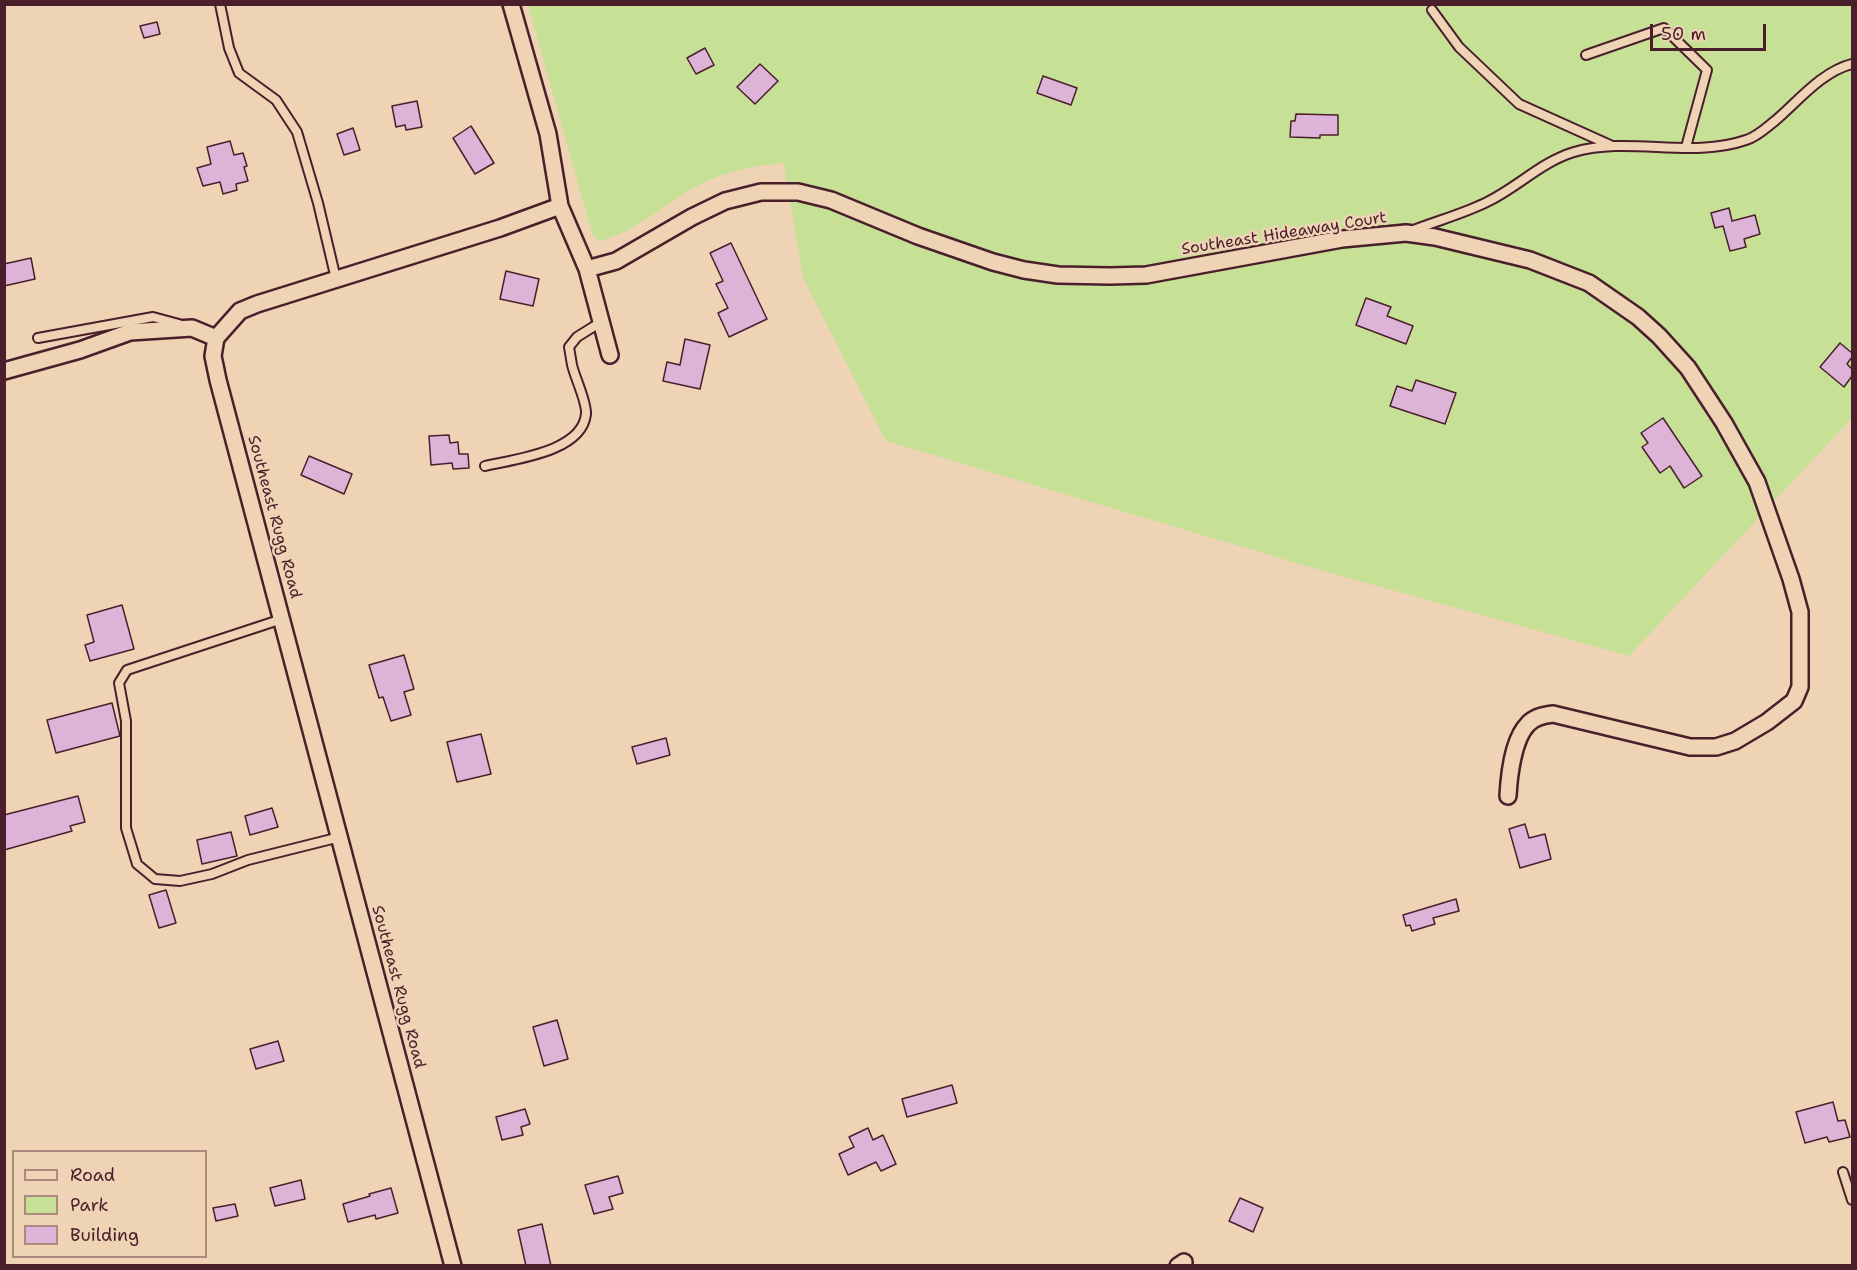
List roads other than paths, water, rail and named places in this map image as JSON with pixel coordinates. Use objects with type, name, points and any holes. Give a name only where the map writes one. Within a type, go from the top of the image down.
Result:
[{"type":"street","points":[[511,4],[548,134],[560,206],[587,269],[610,355]]},
{"type":"street","name":"Southeast Hideaway Court","points":[[587,269],[616,261],[692,217],[725,201],[761,192],[798,192],[831,200],[918,236],[993,262],[1058,275],[1146,274],[1342,239],[1406,233],[1498,251],[1560,271],[1589,284],[1638,317],[1659,336],[1703,389],[1756,482],[1791,579],[1800,612],[1800,687],[1794,701],[1767,722],[1735,741],[1716,747],[1690,747],[1553,714],[1540,716],[1527,725],[1516,748],[1510,769],[1508,796]]},
{"type":"street","points":[[4,371],[80,350],[130,332],[192,328],[216,338],[240,311],[257,304],[500,228],[560,206]]},
{"type":"street","name":"Southeast Rugg Road","points":[[216,338],[213,356],[218,380],[453,1266]]},
{"type":"lane","points":[[220,4],[229,48],[239,73],[276,100],[297,132],[318,202],[336,279]]},
{"type":"lane","points":[[1432,10],[1459,47],[1519,104],[1614,147]]},
{"type":"lane","points":[[1586,55],[1664,28],[1707,70],[1686,147]]},
{"type":"lane","points":[[1406,233],[1488,202],[1546,164],[1575,152],[1614,147],[1708,147],[1749,140],[1768,127],[1819,82],[1839,68],[1852,64]]},
{"type":"lane","points":[[38,338],[153,317],[192,328]]},
{"type":"lane","points":[[485,466],[547,452],[581,431],[586,412],[569,347],[577,337],[601,322]]},
{"type":"lane","points":[[282,619],[127,670],[119,683],[126,721],[126,828],[137,864],[155,879],[180,881],[212,874],[248,860],[340,837]]},
{"type":"lane","points":[[1843,1172],[1852,1200]]}]
